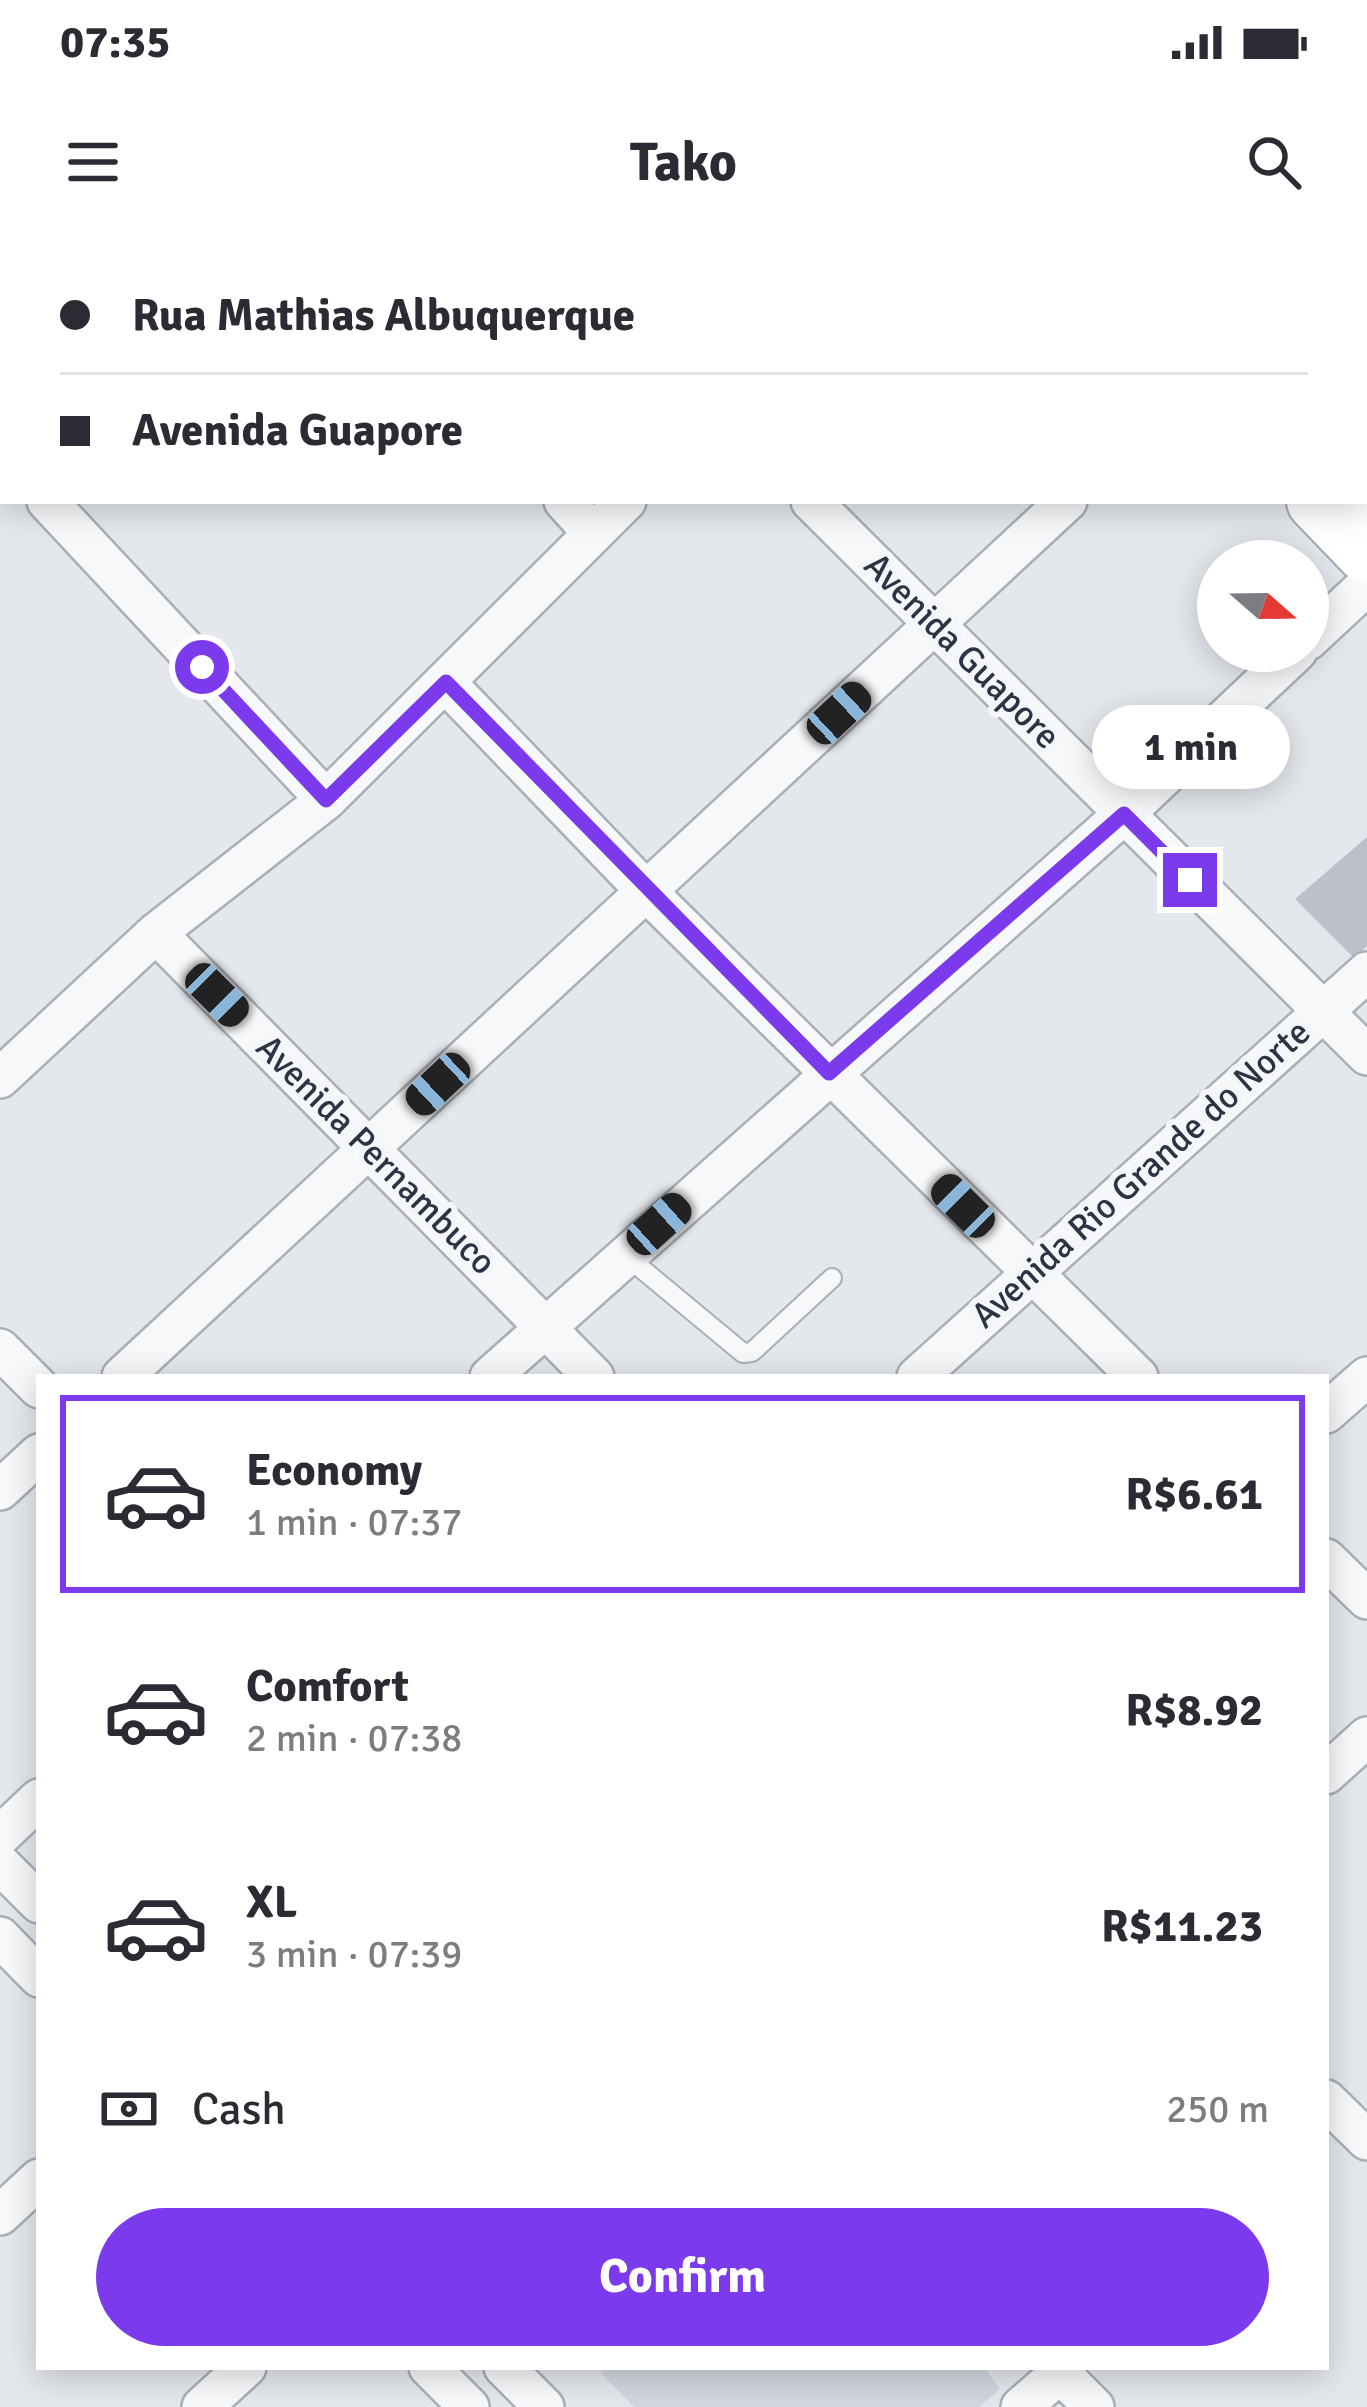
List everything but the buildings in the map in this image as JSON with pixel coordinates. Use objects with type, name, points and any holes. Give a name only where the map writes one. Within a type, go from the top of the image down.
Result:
[{"type":"main road","points":[[1320,504],[1367,553]]},
{"type":"street","points":[[50,504],[326,800]]},
{"type":"street","points":[[567,504],[592,532]]},
{"type":"street","points":[[1,1074],[157,933],[326,800],[623,504]]},
{"type":"street","name":"Avenida Guapore","points":[[814,504],[1367,1055]]},
{"type":"street","points":[[125,1374],[1064,504]]},
{"type":"street","points":[[1329,620],[1367,585]]},
{"type":"street","points":[[493,1374],[1124,814],[1275,672]]},
{"type":"street","points":[[446,682],[646,891],[1135,1374]]},
{"type":"street","name":"Avenida Pernambuco","points":[[157,933],[592,1374]]},
{"type":"street","name":"Avenida Rio Grande do Norte","points":[[919,1374],[1367,972]]},
{"type":"street","points":[[0,1349],[36,1385]]},
{"type":"street","points":[[1329,1410],[1367,1376]]},
{"type":"street","points":[[0,1490],[36,1457]]},
{"type":"street","points":[[1329,1562],[1367,1599]]},
{"type":"street","points":[[1329,1771],[1367,1737]]},
{"type":"street","points":[[0,1837],[36,1802]]},
{"type":"street","points":[[0,1864],[36,1900]]},
{"type":"street","points":[[0,1937],[36,1974]]},
{"type":"street","points":[[0,2215],[36,2182]]},
{"type":"street","points":[[202,2407],[243,2370]]},
{"type":"street","points":[[432,2370],[469,2407]]},
{"type":"street","points":[[507,2370],[544,2407]]},
{"type":"street","points":[[1021,2407],[1059,2370]]},
{"type":"street","points":[[1061,2370],[1094,2407]]},
{"type":"lane","points":[[626,1255],[743,1353],[752,1352],[832,1278]]},
{"type":"shaded area","points":[[986,2370],[1000,2389],[979,2407],[634,2407],[601,2373]]},
{"type":"route","points":[[202,667],[326,800],[446,682],[829,1073],[1124,814],[1190,880]]}]
